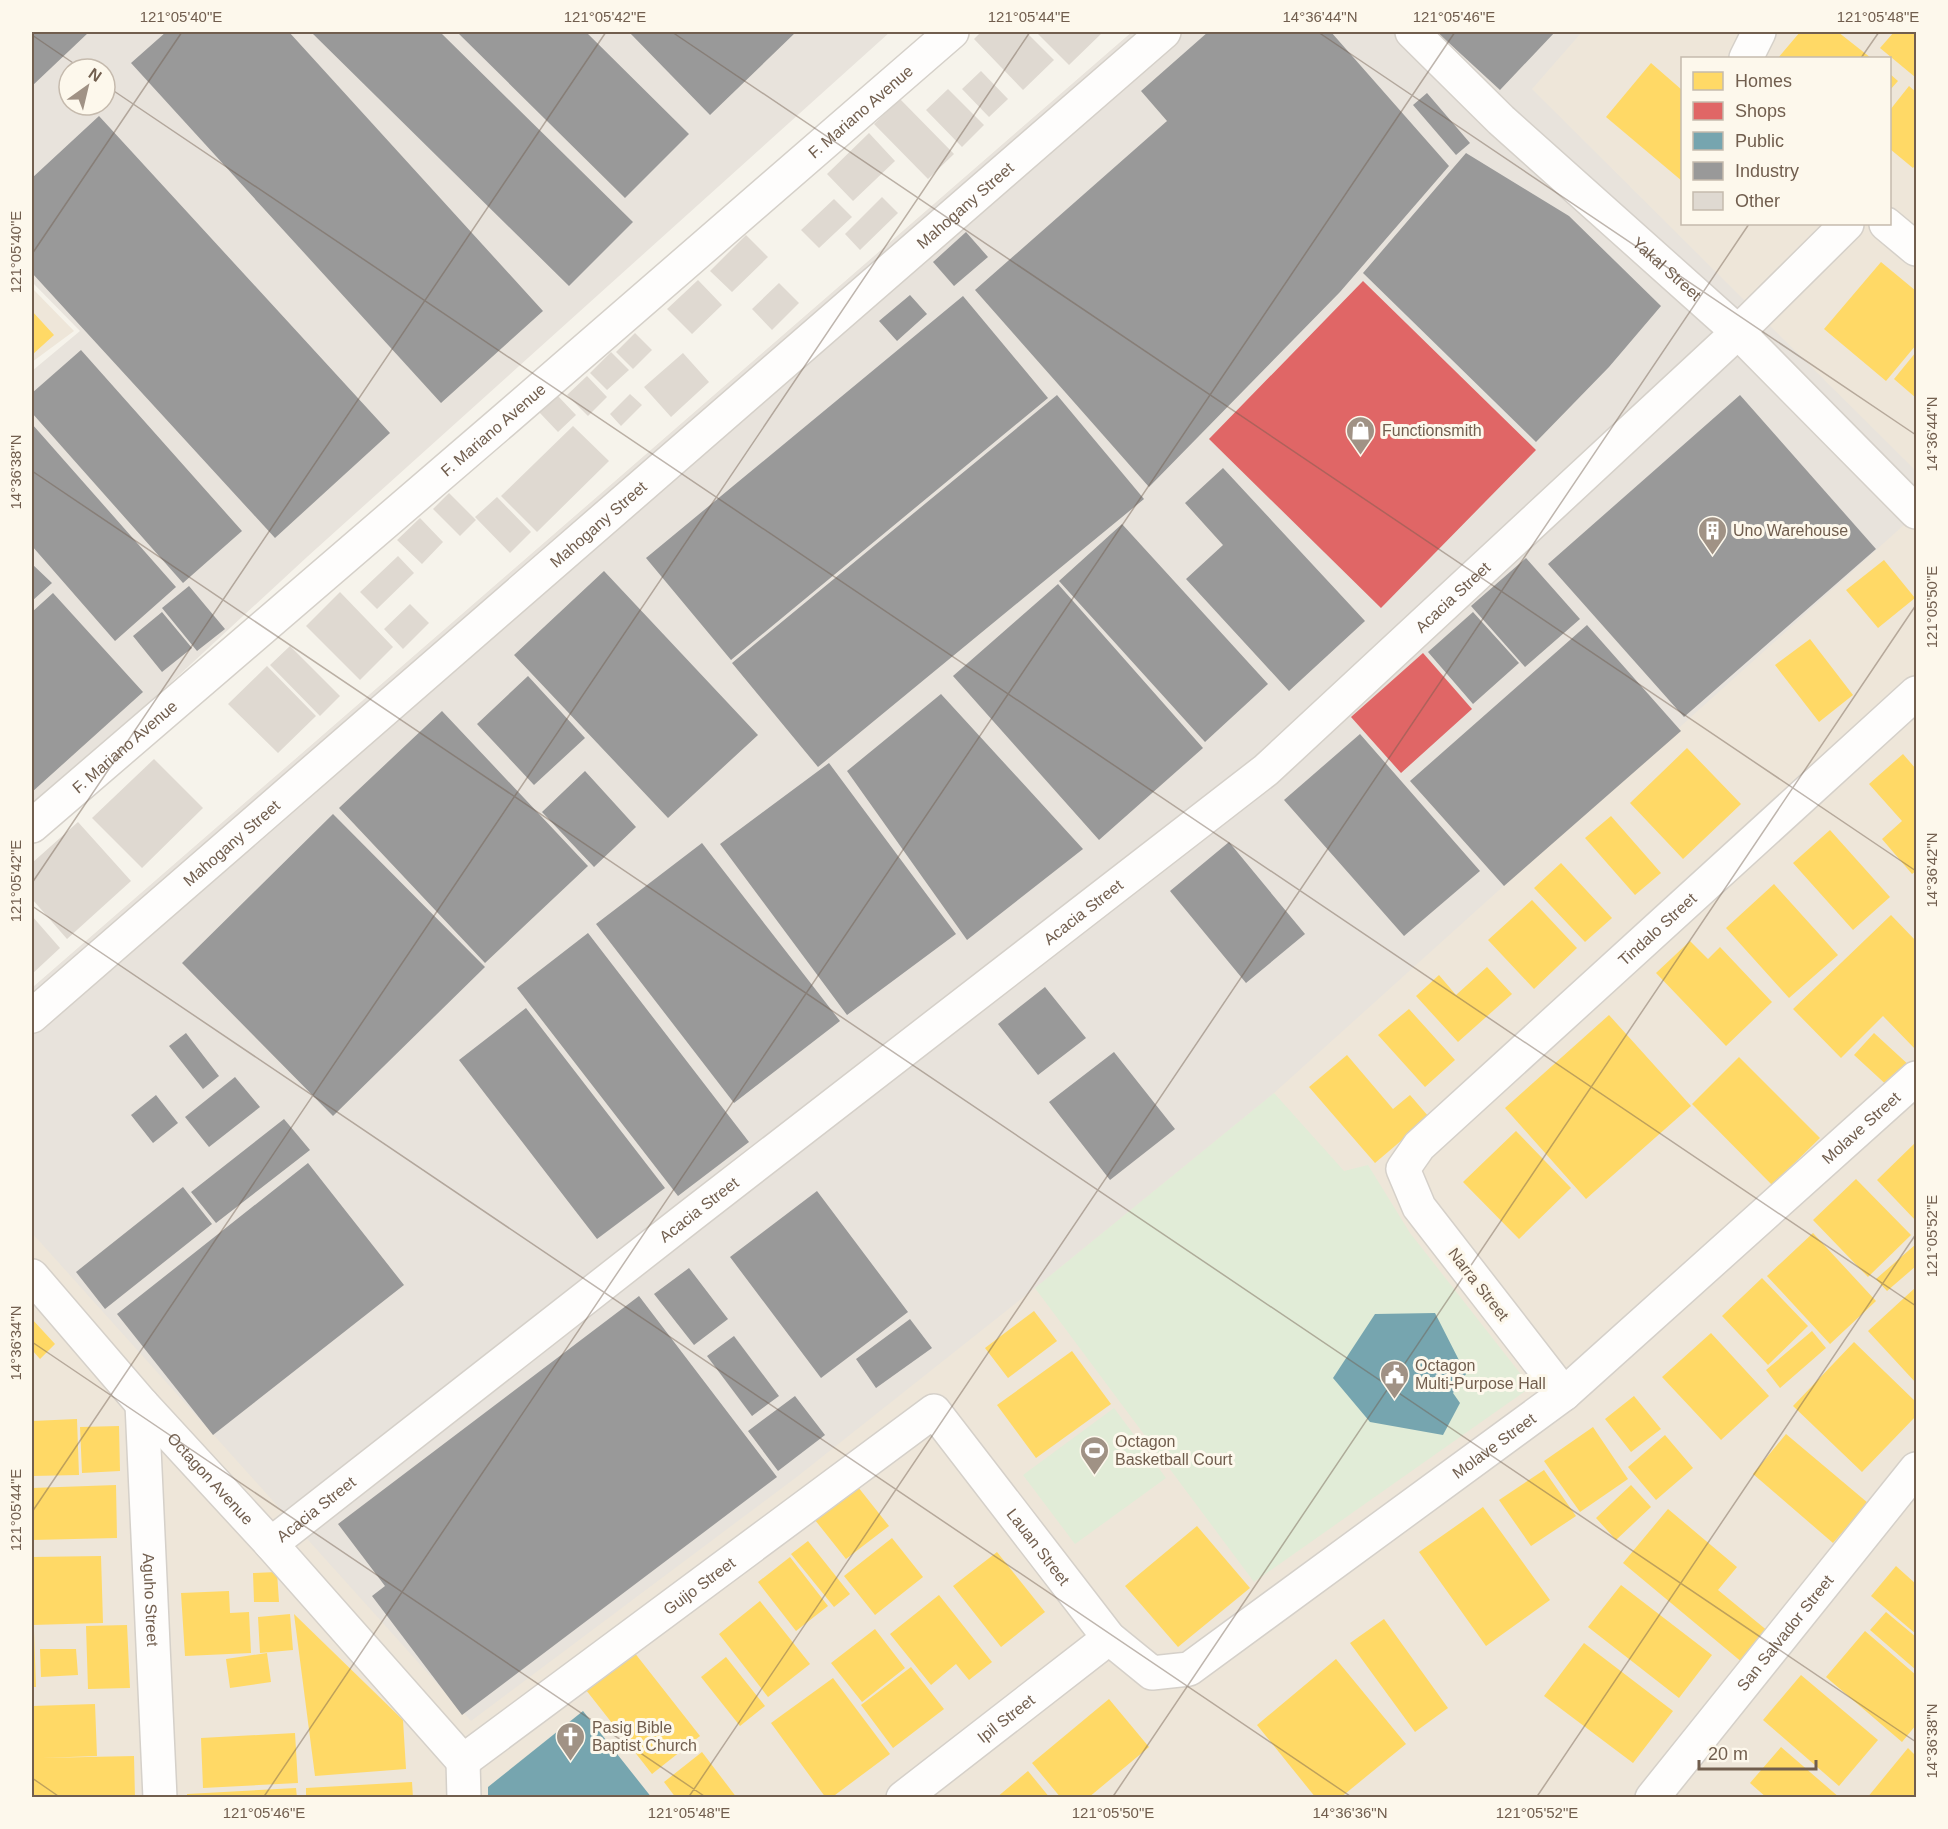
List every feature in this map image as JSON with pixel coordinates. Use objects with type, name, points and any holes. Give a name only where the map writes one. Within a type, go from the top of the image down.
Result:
[{"type":"street","name":"F. Mariano Avenue","points":[[32,826],[952,32]]},
{"type":"street","name":"Mahogany Street","points":[[32,1016],[1164,32]]},
{"type":"street","name":"Yakal Street","points":[[1412,32],[1501,120],[1738,332],[1917,512]]},
{"type":"street","points":[[1746,57],[1759,32]]},
{"type":"street","name":"Acacia Street","points":[[272,1544],[699,1208],[1266,770],[1738,332],[1846,225]]},
{"type":"street","points":[[1887,225],[1917,249]]},
{"type":"street","name":"Tindalo Street","points":[[1403,1169],[1419,1146],[1917,693]]},
{"type":"street","name":"Molave Street","points":[[1152,1673],[1189,1669],[1564,1394],[1917,1078]]},
{"type":"street","name":"Narra Street","points":[[1403,1169],[1419,1207],[1564,1394]]},
{"type":"street","name":"Octagon Avenue","points":[[32,1276],[142,1404],[272,1544],[463,1761]]},
{"type":"street","name":"Aguho Street","points":[[142,1404],[160,1797]]},
{"type":"street","name":"Lauan Street","points":[[934,1411],[1109,1638],[1152,1673]]},
{"type":"street","name":"Guijo Street","points":[[463,1761],[934,1411]]},
{"type":"street","name":"San Salvador Street","points":[[1652,1797],[1917,1469]]},
{"type":"street","name":"Ipil Street","points":[[903,1797],[1109,1638]]},
{"type":"street","points":[[463,1761],[464,1797]]},
{"type":"shaded area","points":[[32,32],[890,32],[307,557],[32,811],[32,371],[80,331],[32,282]]},
{"type":"shaded area","points":[[1132,32],[1916,32],[1916,1797],[32,1797],[32,988]]},
{"type":"shaded area","points":[[1132,32],[1582,32],[1532,89],[1916,471],[1916,514],[1274,1093],[1035,1288],[798,1476],[471,1721],[32,1233],[32,988]]},
{"type":"shaded area","points":[[32,288],[74,331],[32,362]]},
{"type":"green space","points":[[1274,1093],[1344,1171],[1368,1165],[1410,1233],[1531,1387],[1254,1582],[1035,1288]]},
{"type":"green space","name":"Octagon Basketball Court","points":[[1114,1408],[1166,1478],[1075,1544],[1023,1475]]},
{"type":"building: Homes","points":[[1800,32],[1838,32],[1870,57],[1779,57]]},
{"type":"building: Homes","points":[[1894,32],[1916,33],[1915,77],[1891,57],[1880,48]]},
{"type":"building: Homes","points":[[1651,63],[1681,89],[1681,180],[1606,117]]},
{"type":"building: Homes","points":[[1891,75],[1898,81],[1891,89]]},
{"type":"building: Homes","points":[[1909,86],[1916,92],[1916,164],[1913,168],[1891,150],[1891,109]]},
{"type":"building: Homes","points":[[1881,262],[1916,291],[1916,345],[1886,381],[1824,329]]},
{"type":"building: Homes","points":[[32,311],[54,335],[32,355]]},
{"type":"building: Homes","points":[[1916,352],[1916,398],[1894,379]]},
{"type":"building: Homes","points":[[1884,560],[1915,598],[1878,628],[1846,590]]},
{"type":"building: Homes","points":[[1810,639],[1853,695],[1819,722],[1775,665]]},
{"type":"building: Homes","points":[[1687,748],[1741,804],[1683,859],[1630,803]]},
{"type":"building: Homes","points":[[1903,754],[1916,769],[1916,871],[1912,874],[1882,839],[1902,821],[1869,784]]},
{"type":"building: Homes","points":[[1611,816],[1661,873],[1635,895],[1585,838]]},
{"type":"building: Homes","points":[[1830,830],[1890,897],[1853,930],[1793,863]]},
{"type":"building: Homes","points":[[1561,863],[1612,918],[1585,942],[1534,888]]},
{"type":"building: Homes","points":[[1774,884],[1838,955],[1789,998],[1726,928]]},
{"type":"building: Homes","points":[[1532,900],[1577,948],[1534,989],[1488,940]]},
{"type":"building: Homes","points":[[1891,915],[1916,941],[1916,1050],[1883,1016],[1841,1058],[1793,1009]]},
{"type":"building: Homes","points":[[1690,941],[1708,959],[1720,947],[1772,1002],[1726,1046],[1656,973]]},
{"type":"building: Homes","points":[[1487,967],[1512,994],[1458,1042],[1416,996],[1439,975],[1456,995]]},
{"type":"building: Homes","points":[[1409,1009],[1455,1060],[1425,1087],[1378,1035]]},
{"type":"building: Homes","points":[[1609,1015],[1691,1106],[1586,1199],[1505,1108]]},
{"type":"building: Homes","points":[[1874,1033],[1911,1067],[1891,1089],[1854,1055]]},
{"type":"building: Homes","points":[[1347,1055],[1393,1109],[1410,1095],[1429,1117],[1375,1163],[1309,1087]]},
{"type":"building: Homes","points":[[1739,1057],[1820,1138],[1772,1185],[1692,1104]]},
{"type":"building: Homes","points":[[1516,1131],[1571,1188],[1519,1239],[1463,1182]]},
{"type":"building: Homes","points":[[1916,1142],[1916,1221],[1877,1180]]},
{"type":"building: Homes","points":[[1856,1179],[1911,1235],[1868,1277],[1813,1220]]},
{"type":"building: Homes","points":[[1813,1233],[1876,1301],[1830,1344],[1767,1276]]},
{"type":"building: Homes","points":[[1916,1244],[1916,1266],[1887,1291],[1876,1279]]},
{"type":"building: Homes","points":[[1762,1278],[1808,1326],[1768,1365],[1722,1316]]},
{"type":"building: Homes","points":[[1916,1287],[1916,1383],[1868,1331]]},
{"type":"building: Homes","points":[[1034,1311],[1057,1341],[1008,1378],[985,1348]]},
{"type":"building: Homes","points":[[32,1319],[55,1344],[40,1359],[32,1350]]},
{"type":"building: Homes","points":[[1812,1331],[1826,1348],[1780,1388],[1766,1370]]},
{"type":"building: Homes","points":[[1711,1333],[1769,1396],[1721,1440],[1662,1377]]},
{"type":"building: Homes","points":[[1854,1342],[1916,1402],[1916,1416],[1862,1472],[1793,1406]]},
{"type":"building: Homes","points":[[1072,1351],[1111,1404],[1036,1458],[997,1405]]},
{"type":"building: Homes","points":[[1634,1396],[1661,1429],[1631,1452],[1605,1419]]},
{"type":"building: Homes","points":[[77,1419],[79,1475],[32,1476],[32,1421]]},
{"type":"building: Homes","points":[[119,1426],[120,1471],[82,1473],[80,1427]]},
{"type":"building: Homes","points":[[1593,1427],[1628,1479],[1580,1512],[1544,1461]]},
{"type":"building: Homes","points":[[1786,1434],[1868,1503],[1833,1543],[1753,1474]]},
{"type":"building: Homes","points":[[1665,1435],[1693,1468],[1656,1500],[1628,1467]]},
{"type":"building: Homes","points":[[1544,1470],[1576,1516],[1531,1546],[1499,1500]]},
{"type":"building: Homes","points":[[116,1485],[117,1538],[32,1540],[32,1488]]},
{"type":"building: Homes","points":[[1631,1485],[1651,1507],[1616,1540],[1596,1518]]},
{"type":"building: Homes","points":[[858,1487],[889,1526],[846,1559],[815,1520]]},
{"type":"building: Homes","points":[[1483,1507],[1550,1600],[1486,1646],[1419,1552]]},
{"type":"building: Homes","points":[[1668,1509],[1737,1567],[1718,1590],[1769,1632],[1743,1663],[1623,1563]]},
{"type":"building: Homes","points":[[1197,1526],[1250,1588],[1178,1647],[1125,1586]]},
{"type":"building: Homes","points":[[892,1538],[923,1577],[875,1615],[844,1576]]},
{"type":"building: Homes","points":[[808,1541],[850,1594],[834,1607],[791,1554]]},
{"type":"building: Homes","points":[[997,1552],[1045,1612],[1001,1647],[953,1586]]},
{"type":"building: Homes","points":[[101,1556],[103,1623],[32,1625],[32,1557]]},
{"type":"building: Homes","points":[[790,1557],[828,1606],[796,1631],[758,1582]]},
{"type":"building: Homes","points":[[1896,1566],[1916,1584],[1916,1634],[1871,1596]]},
{"type":"building: Homes","points":[[277,1572],[279,1602],[254,1602],[253,1573]]},
{"type":"building: Homes","points":[[1621,1585],[1712,1655],[1679,1698],[1588,1627]]},
{"type":"building: Homes","points":[[229,1591],[230,1613],[249,1612],[251,1653],[185,1656],[181,1593]]},
{"type":"building: Homes","points":[[939,1595],[992,1662],[969,1680],[956,1664],[931,1685],[890,1634]]},
{"type":"building: Homes","points":[[760,1601],[810,1664],[768,1697],[719,1634]]},
{"type":"building: Homes","points":[[1886,1612],[1916,1637],[1916,1670],[1870,1630]]},
{"type":"building: Homes","points":[[290,1614],[293,1650],[260,1653],[258,1617]]},
{"type":"building: Homes","points":[[294,1614],[403,1720],[406,1769],[315,1776]]},
{"type":"building: Homes","points":[[1384,1619],[1448,1708],[1415,1732],[1350,1643]]},
{"type":"building: Homes","points":[[127,1625],[130,1688],[88,1689],[86,1626]]},
{"type":"building: Homes","points":[[875,1629],[905,1668],[862,1702],[831,1663]]},
{"type":"building: Homes","points":[[32,1631],[34,1631],[36,1687],[32,1687]]},
{"type":"building: Homes","points":[[1865,1631],[1916,1675],[1916,1725],[1902,1742],[1826,1677]]},
{"type":"building: Homes","points":[[1584,1643],[1673,1711],[1633,1763],[1544,1696]]},
{"type":"building: Homes","points":[[40,1649],[76,1649],[78,1675],[41,1677]]},
{"type":"building: Homes","points":[[634,1652],[700,1736],[652,1774],[586,1690]]},
{"type":"building: Homes","points":[[267,1653],[271,1682],[230,1688],[226,1659]]},
{"type":"building: Homes","points":[[726,1657],[765,1706],[740,1726],[701,1677]]},
{"type":"building: Homes","points":[[1336,1659],[1406,1744],[1340,1798],[1316,1798],[1257,1725]]},
{"type":"building: Homes","points":[[911,1667],[944,1709],[893,1748],[861,1705]]},
{"type":"building: Homes","points":[[1801,1675],[1878,1740],[1839,1786],[1763,1720]]},
{"type":"building: Homes","points":[[833,1678],[890,1754],[831,1798],[826,1798],[771,1723]]},
{"type":"building: Homes","points":[[1109,1699],[1149,1747],[1088,1798],[1061,1798],[1032,1763]]},
{"type":"building: Homes","points":[[95,1704],[97,1756],[42,1758],[134,1756],[135,1798],[32,1798],[32,1706]]},
{"type":"building: Homes","points":[[295,1733],[298,1783],[203,1788],[201,1738]]},
{"type":"building: Homes","points":[[1781,1747],[1840,1798],[1767,1798],[1750,1783]]},
{"type":"building: Homes","points":[[1908,1748],[1916,1756],[1916,1798],[1867,1798]]},
{"type":"building: Homes","points":[[702,1752],[737,1798],[676,1798],[664,1782]]},
{"type":"building: Homes","points":[[1028,1771],[1050,1798],[996,1798]]},
{"type":"building: Homes","points":[[412,1782],[413,1798],[306,1798],[306,1788]]},
{"type":"building: Homes","points":[[296,1788],[297,1798],[187,1798],[187,1794]]},
{"type":"building: Shops","points":[[1363,281],[1536,450],[1381,608],[1209,439]]},
{"type":"building: Shops","points":[[1423,653],[1472,709],[1401,773],[1351,717]]},
{"type":"building: Public","points":[[1435,1313],[1466,1374],[1453,1393],[1460,1403],[1443,1435],[1370,1422],[1333,1378],[1375,1314]]},
{"type":"building: Public","name":"Pasig Bible Baptist Church","points":[[583,1711],[652,1798],[488,1798],[488,1787]]},
{"type":"building: Industry","points":[[32,32],[89,32],[63,57],[57,57],[57,62],[32,86]]},
{"type":"building: Industry","points":[[166,32],[289,32],[543,311],[441,403],[131,63]]},
{"type":"building: Industry","points":[[311,32],[440,32],[633,222],[569,286]]},
{"type":"building: Industry","points":[[457,32],[586,32],[689,134],[625,198]]},
{"type":"building: Industry","points":[[629,32],[796,32],[710,115]]},
{"type":"building: Industry","points":[[1208,32],[1331,32],[1449,166],[1340,292],[1149,487],[975,290],[1167,121],[1141,91]]},
{"type":"building: Industry","points":[[1437,32],[1555,32],[1500,90]]},
{"type":"building: Industry","points":[[1427,93],[1470,143],[1456,155],[1413,105]]},
{"type":"building: Industry","points":[[100,117],[390,433],[275,538],[32,273],[32,178]]},
{"type":"building: Industry","points":[[1466,153],[1569,216],[1661,306],[1609,367],[1536,442],[1363,273]]},
{"type":"building: Industry","points":[[966,232],[988,257],[954,286],[933,262]]},
{"type":"building: Industry","points":[[910,295],[927,314],[897,341],[879,321]]},
{"type":"building: Industry","points":[[963,296],[1048,398],[731,660],[646,558]]},
{"type":"building: Industry","points":[[81,350],[242,531],[183,583],[32,413],[32,393]]},
{"type":"building: Industry","points":[[1057,395],[1144,499],[818,767],[732,663]]},
{"type":"building: Industry","name":"Uno Warehouse","points":[[1740,395],[1876,549],[1684,717],[1548,564]]},
{"type":"building: Industry","points":[[32,424],[176,587],[115,641],[32,546]]},
{"type":"building: Industry","points":[[1223,468],[1365,621],[1289,691],[1186,579],[1223,545],[1185,503]]},
{"type":"building: Industry","points":[[1122,524],[1268,684],[1205,742],[1059,581]]},
{"type":"building: Industry","points":[[1526,558],[1580,619],[1525,667],[1471,606]]},
{"type":"building: Industry","points":[[32,564],[52,583],[32,601]]},
{"type":"building: Industry","points":[[604,571],[758,735],[668,818],[514,655]]},
{"type":"building: Industry","points":[[1058,584],[1203,748],[1099,840],[953,676]]},
{"type":"building: Industry","points":[[189,586],[225,629],[197,651],[162,608]]},
{"type":"building: Industry","points":[[53,593],[143,692],[32,792],[32,612]]},
{"type":"building: Industry","points":[[162,612],[192,648],[162,672],[133,636]]},
{"type":"building: Industry","points":[[1473,612],[1519,663],[1473,704],[1428,652]]},
{"type":"building: Industry","points":[[1587,625],[1681,731],[1504,886],[1410,781]]},
{"type":"building: Industry","points":[[528,676],[585,738],[534,785],[477,724]]},
{"type":"building: Industry","points":[[941,694],[1083,849],[967,940],[847,771]]},
{"type":"building: Industry","points":[[442,711],[588,866],[485,963],[339,808]]},
{"type":"building: Industry","points":[[1360,734],[1480,871],[1404,936],[1284,800]]},
{"type":"building: Industry","points":[[829,763],[956,934],[847,1015],[720,844]]},
{"type":"building: Industry","points":[[585,771],[636,827],[594,867],[542,812]]},
{"type":"building: Industry","points":[[333,814],[485,967],[333,1116],[182,963]]},
{"type":"building: Industry","points":[[1229,842],[1305,934],[1246,983],[1170,891]]},
{"type":"building: Industry","points":[[702,843],[840,1021],[734,1103],[596,924]]},
{"type":"building: Industry","points":[[588,933],[749,1142],[678,1196],[517,988]]},
{"type":"building: Industry","points":[[1045,987],[1086,1038],[1038,1075],[998,1024]]},
{"type":"building: Industry","points":[[526,1008],[665,1188],[597,1239],[459,1060]]},
{"type":"building: Industry","points":[[186,1033],[219,1076],[203,1089],[169,1046]]},
{"type":"building: Industry","points":[[1114,1052],[1175,1129],[1110,1180],[1049,1102]]},
{"type":"building: Industry","points":[[235,1077],[260,1107],[209,1147],[185,1117]]},
{"type":"building: Industry","points":[[156,1095],[178,1123],[153,1143],[131,1115]]},
{"type":"building: Industry","points":[[284,1119],[310,1150],[216,1223],[191,1192]]},
{"type":"building: Industry","points":[[308,1163],[404,1285],[213,1435],[117,1314]]},
{"type":"building: Industry","points":[[183,1187],[212,1224],[105,1309],[76,1272]]},
{"type":"building: Industry","points":[[817,1191],[908,1312],[821,1378],[730,1257]]},
{"type":"building: Industry","points":[[689,1268],[728,1319],[694,1345],[654,1294]]},
{"type":"building: Industry","points":[[639,1296],[777,1477],[462,1715],[372,1596],[385,1586],[338,1524]]},
{"type":"building: Industry","points":[[910,1319],[932,1348],[876,1388],[856,1359]]},
{"type":"building: Industry","points":[[734,1336],[779,1396],[752,1416],[707,1356]]},
{"type":"building: Industry","points":[[795,1396],[825,1435],[778,1471],[748,1431]]},
{"type":"building: Other","points":[[981,32],[1026,32],[1054,60],[1023,90],[974,39]]},
{"type":"building: Other","points":[[1036,32],[1103,32],[1069,65]]},
{"type":"building: Other","points":[[981,71],[1008,99],[989,117],[962,89]]},
{"type":"building: Other","points":[[948,89],[984,125],[962,147],[926,110]]},
{"type":"building: Other","points":[[900,99],[954,154],[928,179],[874,124]]},
{"type":"building: Other","points":[[869,133],[895,161],[853,201],[827,174]]},
{"type":"building: Other","points":[[882,197],[898,213],[860,250],[845,234]]},
{"type":"building: Other","points":[[834,199],[852,217],[819,248],[801,230]]},
{"type":"building: Other","points":[[746,235],[768,257],[732,292],[710,271]]},
{"type":"building: Other","points":[[698,280],[722,305],[692,334],[667,309]]},
{"type":"building: Other","points":[[779,283],[799,303],[772,330],[752,309]]},
{"type":"building: Other","points":[[635,333],[652,350],[633,369],[616,352]]},
{"type":"building: Other","points":[[611,352],[629,370],[607,390],[590,373]]},
{"type":"building: Other","points":[[683,353],[709,382],[671,417],[644,387]]},
{"type":"building: Other","points":[[587,376],[607,397],[588,416],[567,395]]},
{"type":"building: Other","points":[[630,394],[642,405],[621,426],[610,414]]},
{"type":"building: Other","points":[[557,395],[576,415],[558,432],[539,412]]},
{"type":"building: Other","points":[[573,426],[609,461],[537,532],[501,496]]},
{"type":"building: Other","points":[[449,493],[476,520],[460,536],[433,509]]},
{"type":"building: Other","points":[[497,497],[531,532],[510,553],[475,517]]},
{"type":"building: Other","points":[[420,518],[443,542],[422,564],[397,540]]},
{"type":"building: Other","points":[[398,556],[414,573],[377,609],[360,592]]},
{"type":"building: Other","points":[[340,592],[393,647],[360,680],[306,626]]},
{"type":"building: Other","points":[[410,604],[429,623],[403,649],[384,629]]},
{"type":"building: Other","points":[[290,646],[340,696],[320,716],[270,665]]},
{"type":"building: Other","points":[[267,666],[316,716],[278,753],[228,704]]},
{"type":"building: Other","points":[[154,759],[203,808],[142,868],[92,818]]},
{"type":"building: Other","points":[[78,822],[131,881],[67,939],[32,899],[32,863]]},
{"type":"building: Other","points":[[32,916],[60,948],[32,974]]},
{"type":"place","name":"Functionsmith","points":[[1361,456]]},
{"type":"place","name":"Uno Warehouse","points":[[1712,556]]},
{"type":"place","name":"Octagon Multi-Purpose Hall","points":[[1394,1400]]},
{"type":"place","name":"Octagon Basketball Court","points":[[1094,1476]]},
{"type":"place","name":"Pasig Bible Baptist Church","points":[[571,1762]]}]
